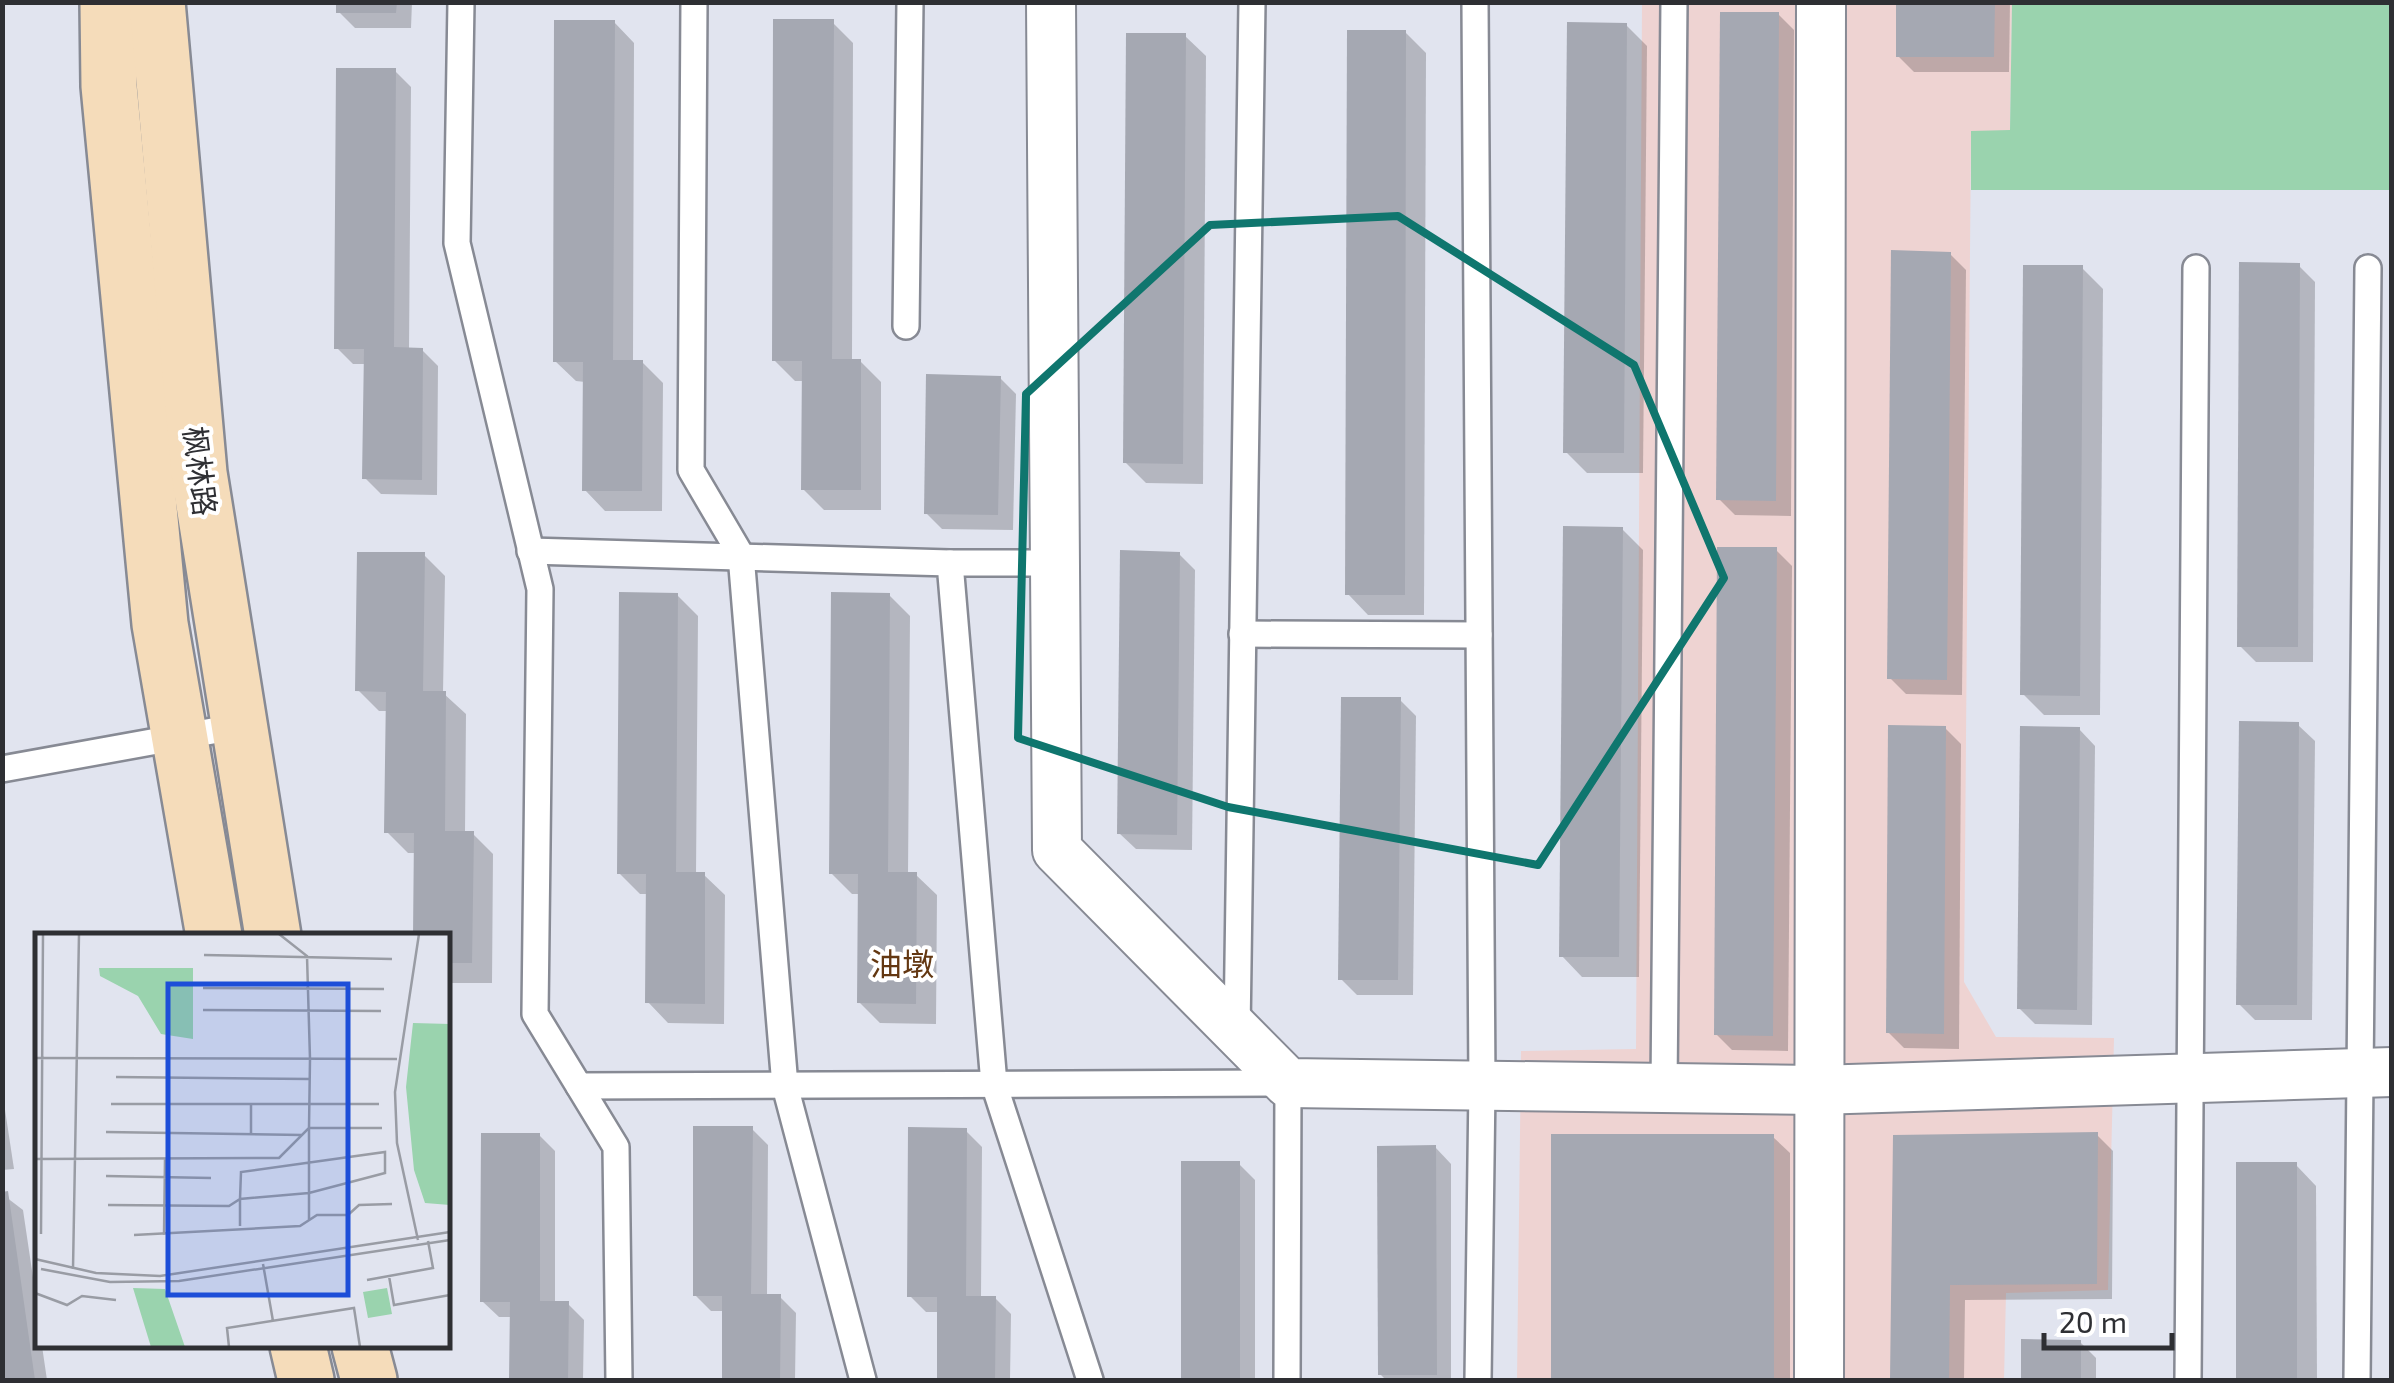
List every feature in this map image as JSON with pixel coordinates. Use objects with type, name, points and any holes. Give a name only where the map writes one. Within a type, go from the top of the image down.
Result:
[{"type":"main road","name":"枫林路","points":[[108,2],[109,86],[158,605],[213,933]]},
{"type":"main road","name":"枫林路","points":[[158,2],[200,473],[273,933]]},
{"type":"main road","points":[[298,1348],[306,1380]]},
{"type":"main road","points":[[361,1348],[369,1380]]},
{"type":"street","points":[[1051,2],[1057,850],[1288,1083],[1817,1090],[2375,1072]]},
{"type":"street","points":[[1819,1380],[1821,2]]},
{"type":"lane","points":[[461,2],[457,243],[540,589],[535,1014],[616,1147],[619,1380]]},
{"type":"lane","points":[[694,2],[691,470],[741,555],[786,1086],[863,1380]]},
{"type":"lane","points":[[906,326],[910,2]]},
{"type":"lane","points":[[1237,1031],[1252,2]]},
{"type":"lane","points":[[1475,2],[1482,1086],[1478,1380]]},
{"type":"lane","points":[[1664,1088],[1674,2]]},
{"type":"lane","points":[[2188,1380],[2196,268]]},
{"type":"lane","points":[[2357,1380],[2375,1072],[2368,268]]},
{"type":"lane","points":[[530,551],[1054,563]]},
{"type":"lane","points":[[950,563],[994,1084],[1090,1380]]},
{"type":"lane","points":[[1242,634],[1479,635]]},
{"type":"lane","points":[[2,769],[240,726]]},
{"type":"lane","points":[[579,1086],[1288,1083],[1286,1380]]},
{"type":"highlighted area","points":[[1398,216],[1634,365],[1724,578],[1538,865],[1228,807],[1018,738],[1026,394],[1210,225]]},
{"type":"shaded area","points":[[1642,3],[2012,3],[2010,131],[1971,131],[1964,982],[1996,1037],[2114,1038],[2108,1290],[2006,1293],[2004,1380],[1517,1380],[1521,1051],[1636,1049]]},
{"type":"green space","points":[[2012,3],[2391,3],[2391,190],[1971,190],[1971,131],[2010,130]]},
{"type":"building","points":[[336,2],[397,2],[396,13],[336,13]]},
{"type":"building","points":[[1896,2],[1995,2],[1994,57],[1896,57]]},
{"type":"building","points":[[1720,12],[1779,12],[1776,501],[1716,500]]},
{"type":"building","points":[[773,19],[834,19],[832,359],[861,359],[861,490],[801,490],[802,361],[772,361]]},
{"type":"building","points":[[554,20],[615,20],[613,360],[643,360],[642,491],[582,491],[583,362],[553,362]]},
{"type":"building","points":[[1567,22],[1627,23],[1624,453],[1563,453]]},
{"type":"building","points":[[1347,30],[1406,30],[1405,595],[1345,595]]},
{"type":"building","points":[[1126,33],[1186,33],[1183,464],[1123,463]]},
{"type":"building","points":[[336,68],[396,68],[394,347],[423,348],[422,480],[362,479],[364,349],[334,349]]},
{"type":"building","points":[[1891,250],[1951,252],[1947,680],[1887,679]]},
{"type":"building","points":[[2239,262],[2300,263],[2298,647],[2237,647]]},
{"type":"building","points":[[2023,265],[2083,265],[2080,696],[2020,695]]},
{"type":"building","points":[[926,374],[1001,376],[998,515],[924,514]]},
{"type":"building","points":[[1563,526],[1623,527],[1619,957],[1559,957]]},
{"type":"building","points":[[1717,547],[1777,547],[1773,1036],[1714,1035]]},
{"type":"building","points":[[1120,550],[1180,552],[1177,835],[1117,834]]},
{"type":"building","points":[[357,552],[425,552],[423,691],[446,691],[445,831],[474,831],[472,963],[450,963],[450,933],[413,933],[414,833],[384,833],[386,692],[355,691]]},
{"type":"building","points":[[619,592],[678,593],[676,872],[705,872],[705,1004],[645,1003],[646,874],[617,874]]},
{"type":"building","points":[[831,592],[890,593],[888,872],[917,872],[916,1004],[857,1003],[858,874],[829,874]]},
{"type":"building","points":[[1341,697],[1401,697],[1398,980],[1338,980]]},
{"type":"building","points":[[2239,721],[2299,722],[2297,1005],[2236,1005]]},
{"type":"building","points":[[1888,725],[1946,726],[1944,1034],[1886,1033]]},
{"type":"building","points":[[2020,726],[2080,727],[2077,1010],[2017,1009]]},
{"type":"building","points":[[693,1126],[753,1126],[751,1294],[781,1294],[780,1380],[722,1380],[722,1296],[693,1296]]},
{"type":"building","points":[[908,1127],[967,1128],[966,1296],[996,1296],[995,1380],[937,1380],[937,1297],[907,1297]]},
{"type":"building","points":[[2098,1132],[2097,1284],[1950,1285],[1949,1380],[1890,1380],[1893,1135]]},
{"type":"building","points":[[481,1133],[540,1133],[540,1301],[569,1301],[568,1380],[509,1380],[510,1302],[480,1302]]},
{"type":"building","points":[[1551,1134],[1774,1134],[1774,1380],[1551,1380]]},
{"type":"building","points":[[1436,1145],[1437,1375],[1378,1375],[1377,1146]]},
{"type":"building","points":[[1181,1161],[1240,1161],[1240,1380],[1181,1380]]},
{"type":"building","points":[[2236,1162],[2297,1162],[2297,1380],[2236,1380]]},
{"type":"building","points":[[8,1191],[35,1380],[2,1380],[2,1192]]},
{"type":"building","points":[[2021,1339],[2081,1340],[2081,1380],[2021,1380]]},
{"type":"district","name":"油墩","points":[[902,963]]}]
